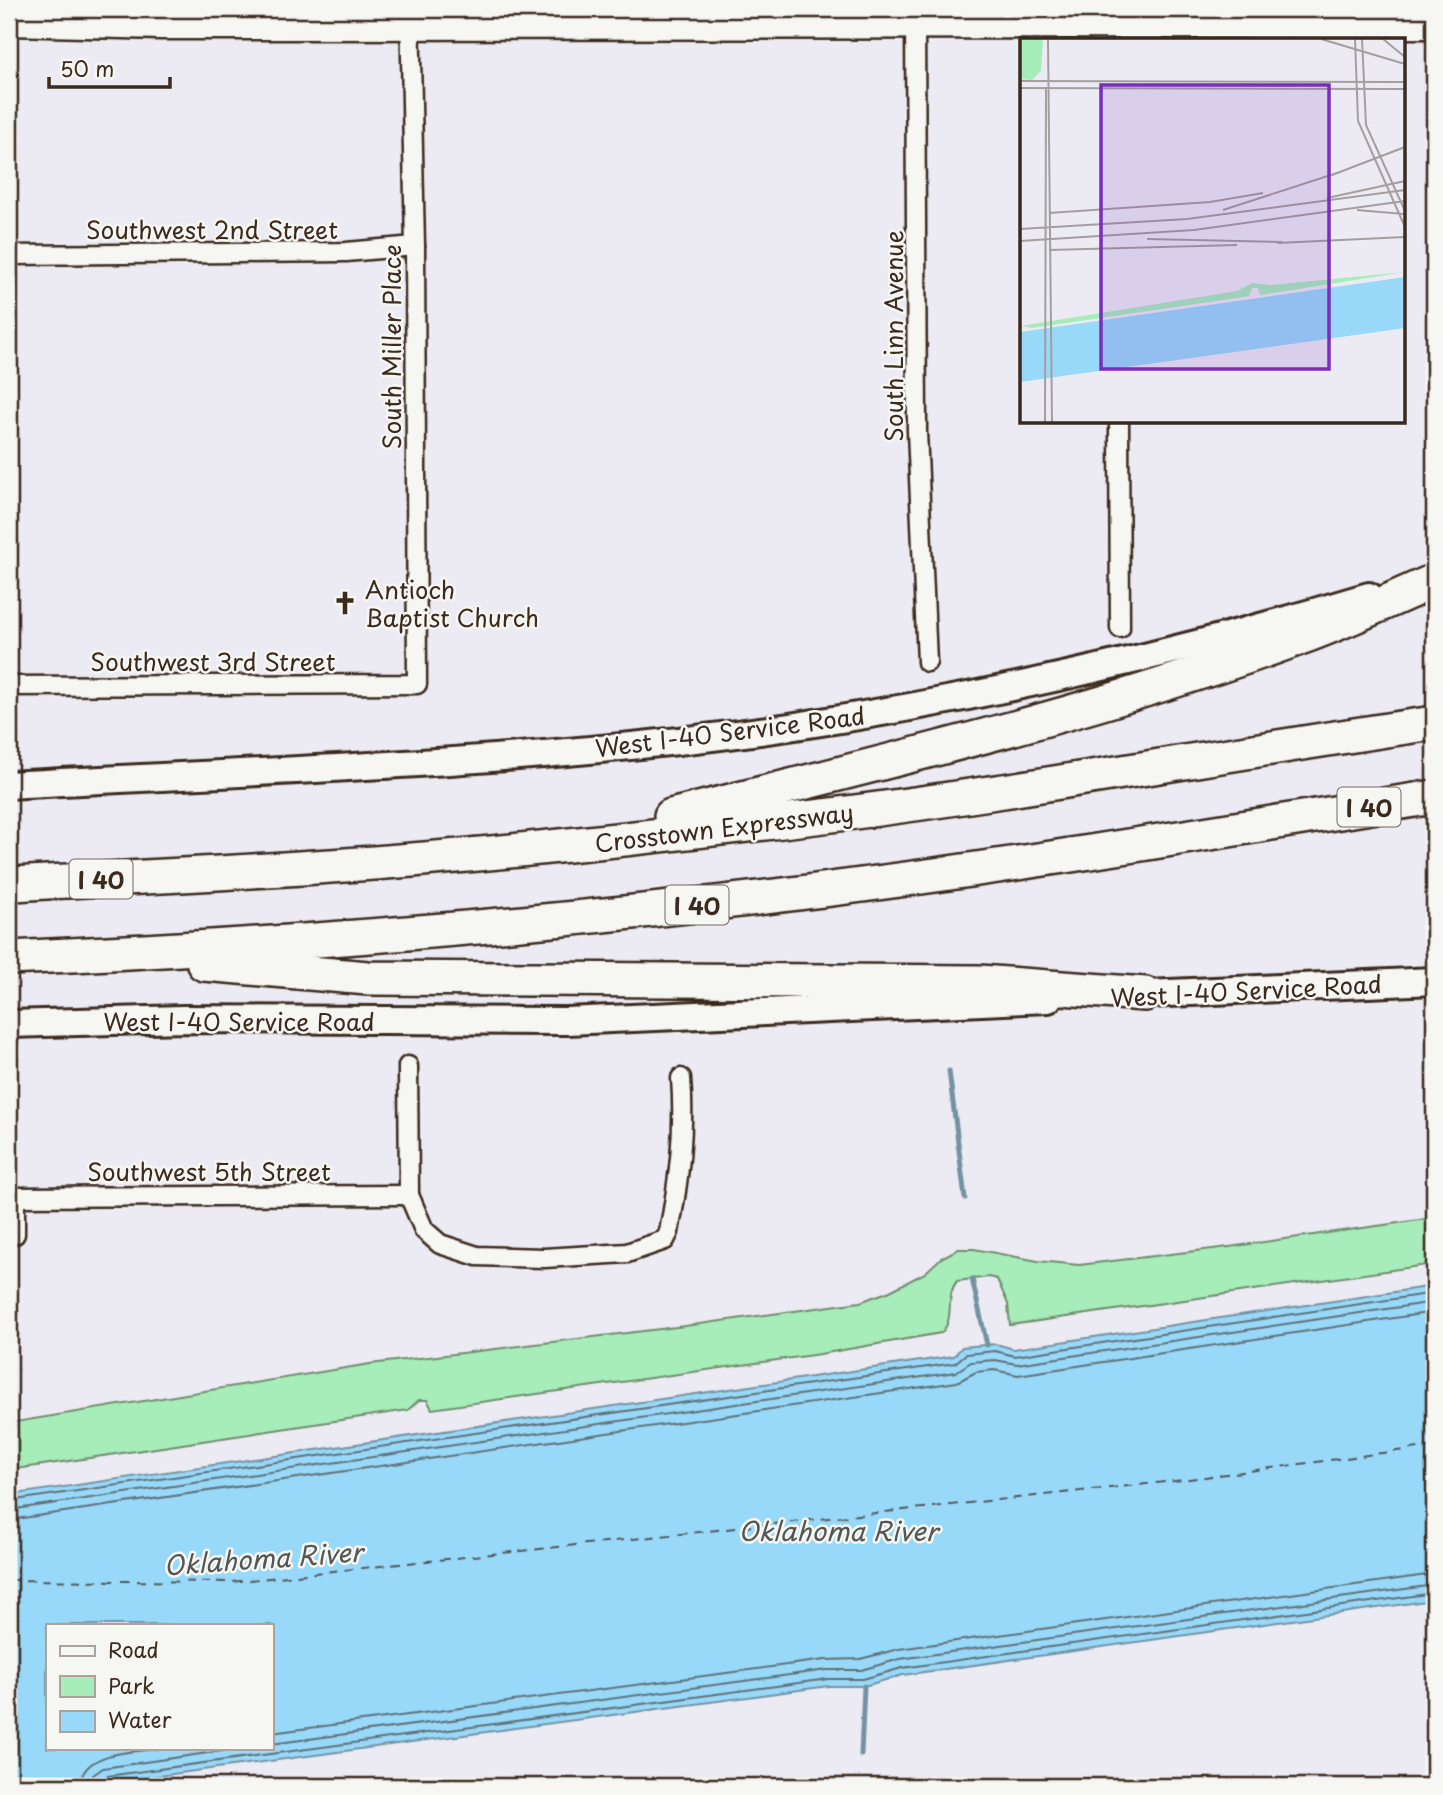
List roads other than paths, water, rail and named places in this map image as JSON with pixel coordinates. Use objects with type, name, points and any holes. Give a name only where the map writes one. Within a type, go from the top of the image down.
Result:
[{"type":"highway","points":[[546,848],[998,734],[1098,705],[1310,634],[1434,580]]},
{"type":"highway","name":"Crosstown Expressway","points":[[9,884],[280,869],[546,848],[810,818],[1074,782],[1434,723]]},
{"type":"highway","name":"I 40","points":[[9,958],[364,937],[591,917],[807,892],[1035,860],[1434,797]]},
{"type":"highway","points":[[86,955],[369,978],[979,982],[1145,994]]},
{"type":"main road","points":[[9,20],[161,16],[650,16],[915,17],[1125,24],[1312,16],[1434,23]]},
{"type":"main road","name":"West I-40 Service Road","points":[[9,785],[556,752],[790,726],[906,707],[1090,670],[1301,616],[1434,575]]},
{"type":"main road","points":[[1365,733],[1434,710]]},
{"type":"main road","name":"West I-40 Service Road","points":[[9,1024],[183,1019],[567,1021],[1434,981]]},
{"type":"street","name":"South Miller Place","points":[[410,16],[415,246],[417,684]]},
{"type":"street","name":"South Linn Avenue","points":[[915,17],[917,431],[927,662]]},
{"type":"street","name":"Southwest 2nd Street","points":[[9,255],[345,253],[415,246]]},
{"type":"street","points":[[1119,424],[1120,628]]},
{"type":"street","name":"Southwest 3rd Street","points":[[9,686],[417,684]]},
{"type":"street","points":[[408,1066],[409,1195],[424,1230],[440,1244],[477,1256],[574,1258],[627,1253],[665,1240],[669,1232],[682,1159],[681,1078]]},
{"type":"street","name":"Southwest 5th Street","points":[[12,1197],[409,1195]]},
{"type":"street","points":[[12,1197],[15,1234]]},
{"type":"water","name":"Oklahoma River","points":[[1434,1286],[1434,1600],[903,1675],[864,1686],[829,1686],[83,1786],[9,1786],[9,1495],[954,1356],[962,1347],[996,1344],[1014,1349]]},
{"type":"waterway","points":[[949,1071],[965,1198]]},
{"type":"waterway","points":[[972,1279],[987,1345]]},
{"type":"waterway","points":[[861,1755],[864,1686]]},
{"type":"place","name":"Antioch Baptist Church","points":[[345,603]]}]
